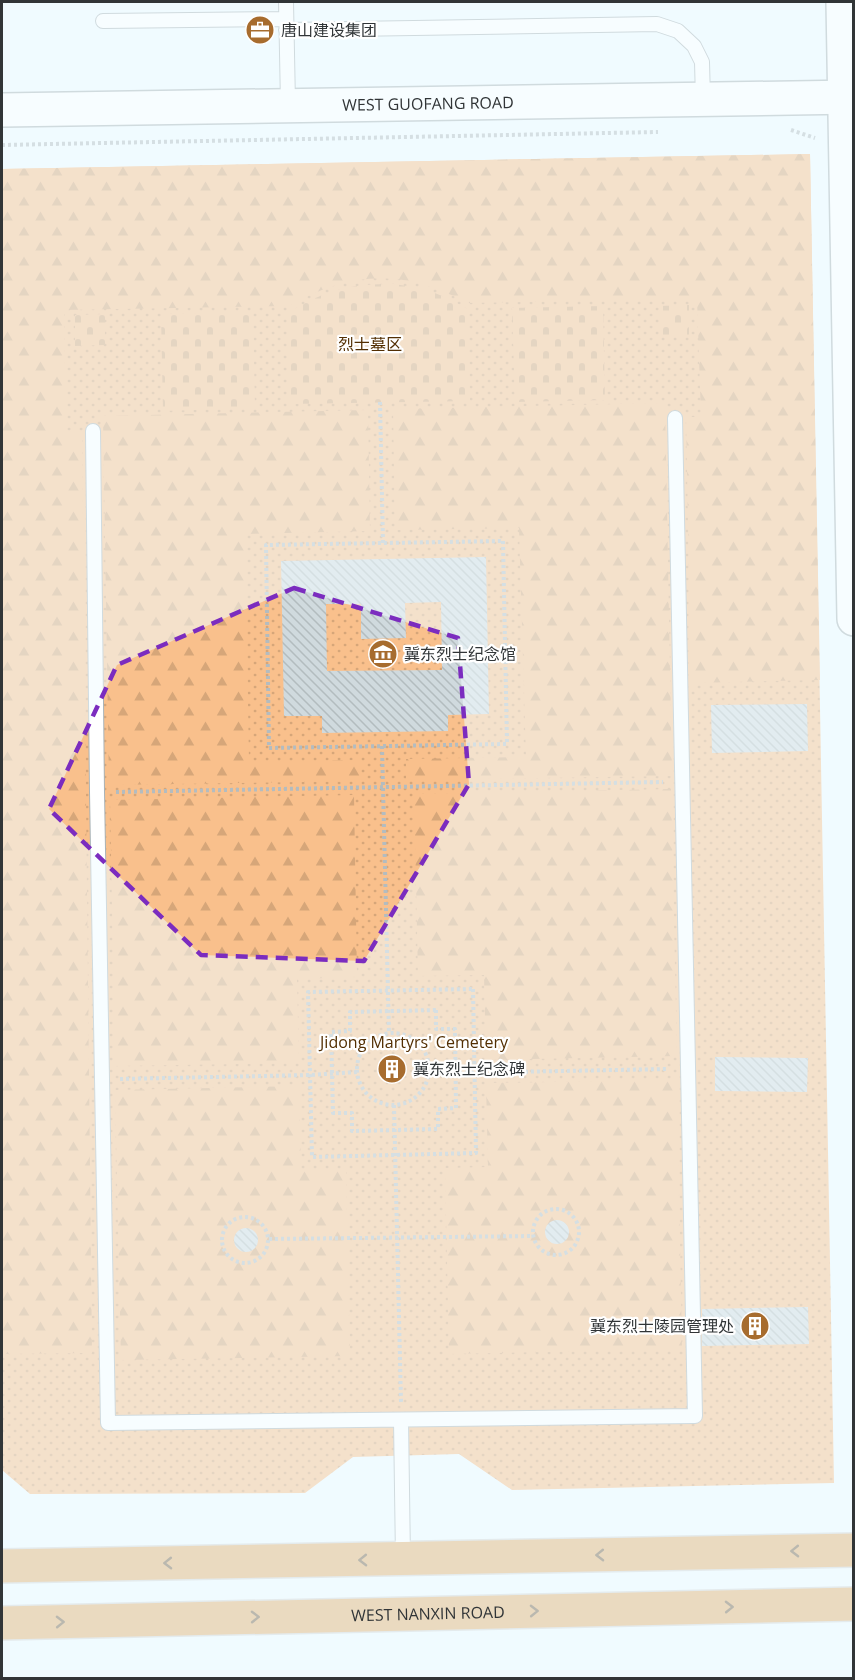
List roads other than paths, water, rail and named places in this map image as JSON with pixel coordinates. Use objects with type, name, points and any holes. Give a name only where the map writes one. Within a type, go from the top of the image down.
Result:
[{"type":"main road","points":[[2,1566],[854,1550]]},
{"type":"main road","name":"WEST NANXIN ROAD","points":[[2,1623],[854,1604]]},
{"type":"street","points":[[843,2],[849,97],[854,619]]},
{"type":"street","name":"WEST GUOFANG ROAD","points":[[2,110],[849,97]]},
{"type":"lane","points":[[286,2],[288,104]]},
{"type":"lane","points":[[103,21],[286,24],[657,24],[678,31],[694,46],[702,62],[703,99]]},
{"type":"lane","points":[[93,431],[108,1423],[695,1416],[675,418]]},
{"type":"lane","points":[[401,1420],[403,1559]]},
{"type":"place","name":"唐山建设集团","points":[[260,30]]},
{"type":"place","name":"冀东烈士纪念馆","points":[[383,654]]},
{"type":"place","name":"冀东烈士纪念碑","points":[[392,1069]]},
{"type":"place","name":"冀东烈士陵园管理处","points":[[755,1326]]},
{"type":"park label","name":"烈士墓区","points":[[370,344]]},
{"type":"park label","name":"Jidong Martyrs' Cemetery","points":[[414,1042]]}]
